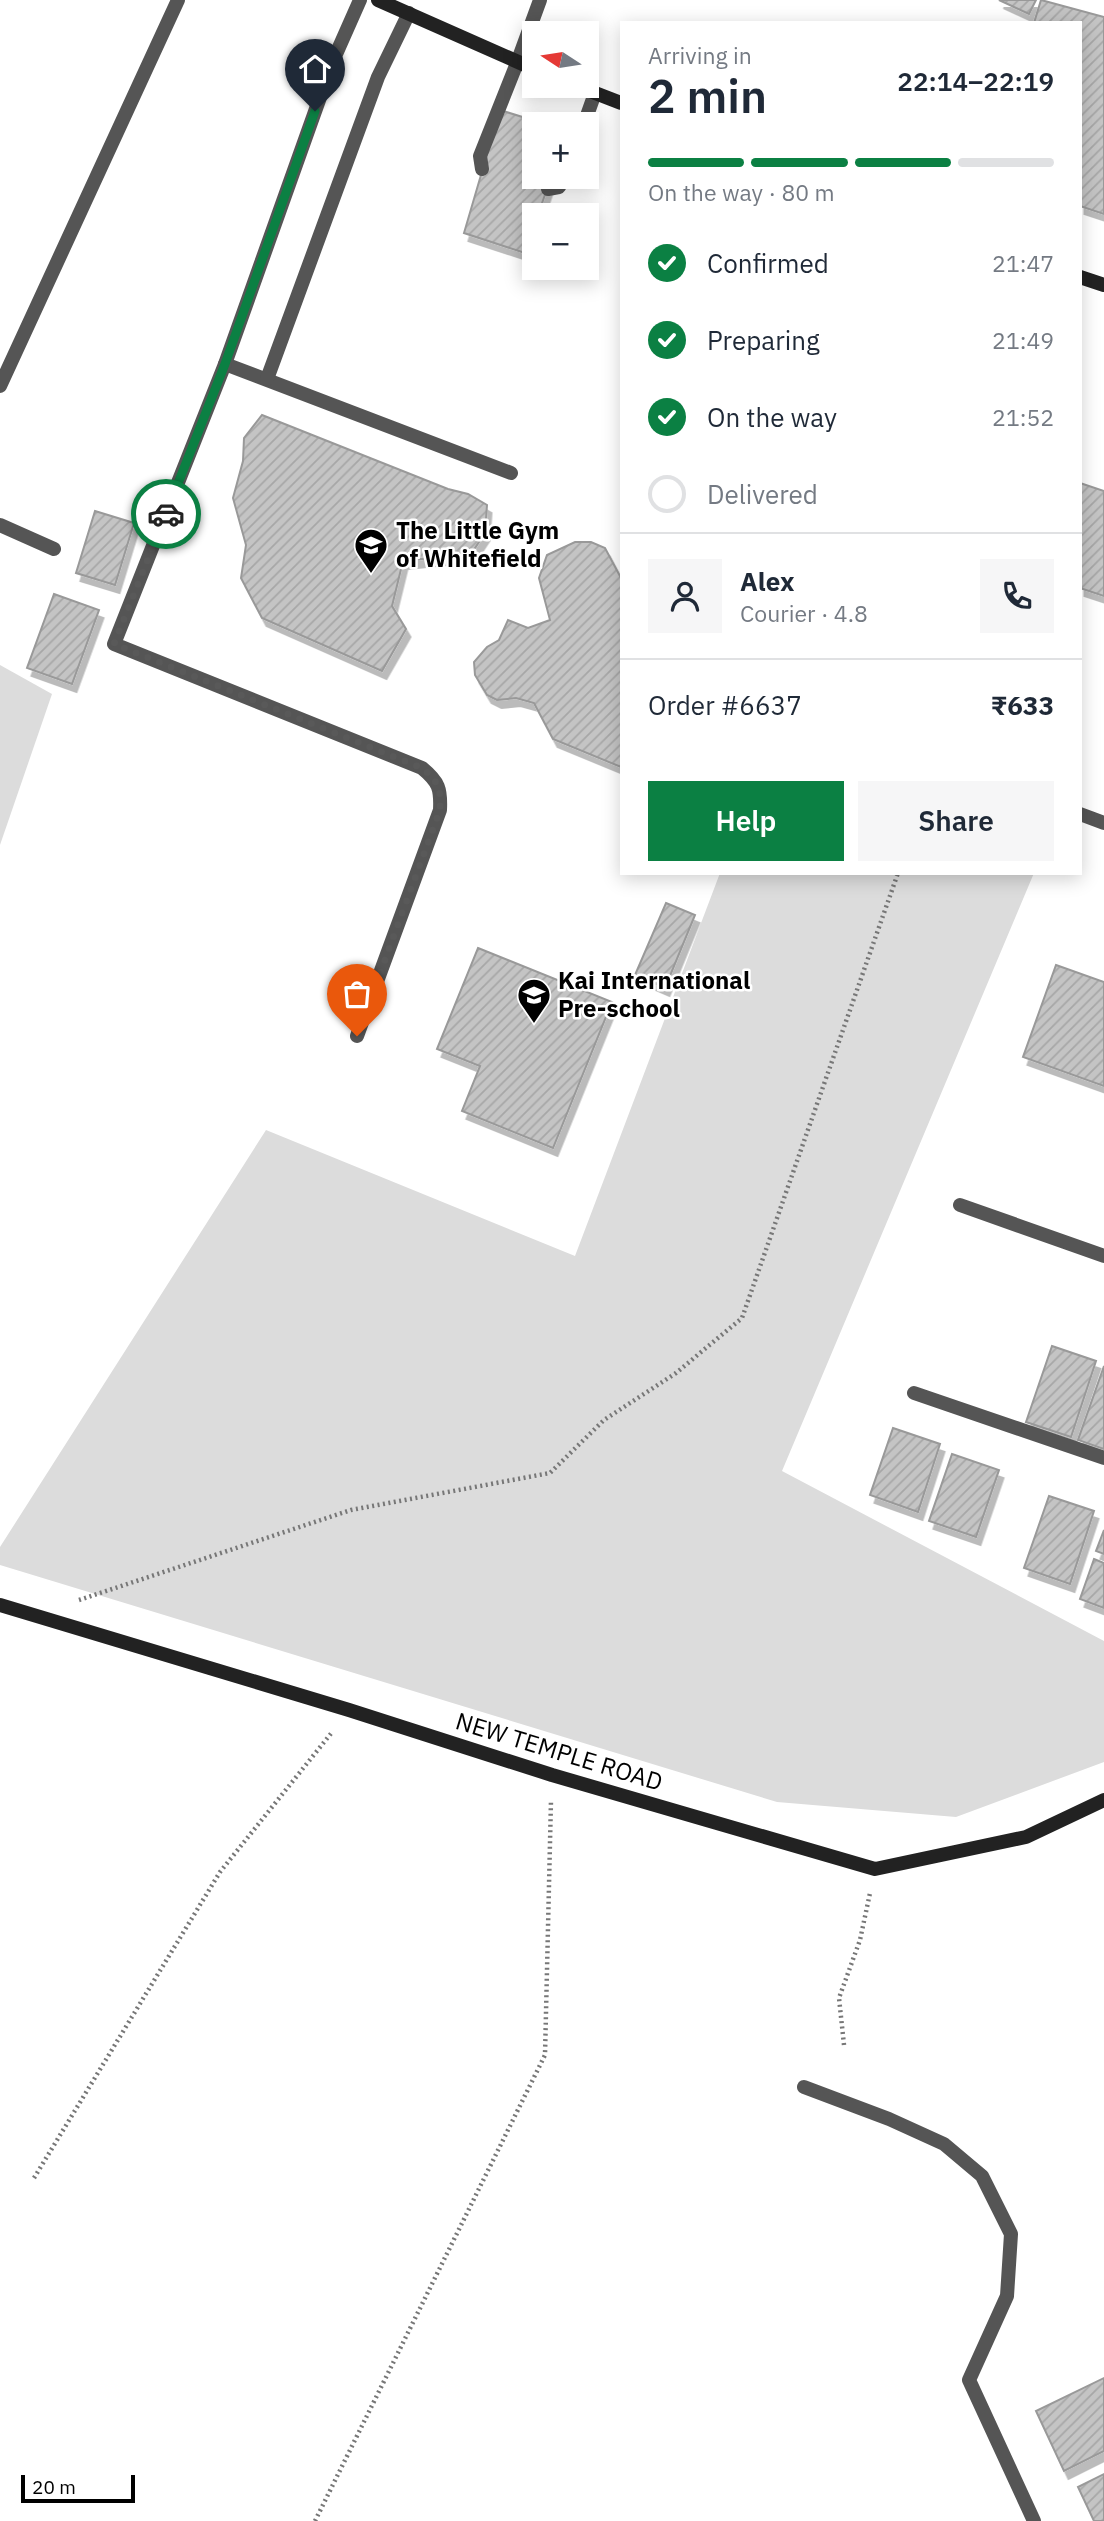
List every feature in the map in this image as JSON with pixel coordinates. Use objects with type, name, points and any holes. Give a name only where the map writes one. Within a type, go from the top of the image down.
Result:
[{"type":"street","points":[[0,386],[178,0]]},
{"type":"street","points":[[357,1036],[440,810],[441,795],[436,780],[422,768],[114,644],[225,364],[333,61],[360,0]]},
{"type":"street","points":[[378,0],[522,65]]},
{"type":"street","points":[[482,169],[480,156],[540,0]]},
{"type":"street","points":[[267,379],[378,77],[409,13]]},
{"type":"street","points":[[599,95],[620,103]]},
{"type":"street","points":[[1082,278],[1104,285]]},
{"type":"street","points":[[225,364],[511,473]]},
{"type":"street","points":[[0,526],[54,549]]},
{"type":"street","points":[[1082,815],[1104,823]]},
{"type":"street","points":[[960,1205],[1104,1256]]},
{"type":"street","points":[[914,1393],[1104,1458]]},
{"type":"street","name":"NEW TEMPLE ROAD","points":[[0,1605],[349,1710],[552,1775],[875,1869],[1026,1836],[1104,1800]]},
{"type":"street","points":[[804,2087],[889,2119],[944,2144],[982,2176],[1011,2234],[1007,2296],[969,2380],[1034,2521]]},
{"type":"path","points":[[35,1615],[351,1510],[550,1473],[604,1420],[676,1373],[742,1318],[897,875]]},
{"type":"path","points":[[34,2178],[220,1872],[349,1710]]},
{"type":"path","points":[[315,2521],[545,2055],[552,1775]]},
{"type":"path","points":[[844,2045],[839,1998],[860,1940],[875,1869]]},
{"type":"shaded area","points":[[0,665],[52,694],[0,845]]},
{"type":"shaded area","points":[[719,875],[1033,875],[782,1471],[1104,1641],[1104,1762],[956,1817],[777,1802],[0,1565],[0,1547],[266,1130],[575,1256]]},
{"type":"building","points":[[999,0],[1036,0],[1029,14]]},
{"type":"building","points":[[1041,0],[1104,17],[1104,214],[1082,207],[1082,21],[1035,21]]},
{"type":"building","points":[[500,110],[522,117],[522,189],[547,189],[542,203],[522,203],[522,252],[464,233]]},
{"type":"building","points":[[262,415],[448,489],[468,494],[487,505],[485,533],[471,554],[403,561],[392,606],[406,629],[382,671],[262,618],[241,578],[246,545],[233,498],[243,461],[244,438]]},
{"type":"building","points":[[1082,484],[1104,491],[1104,596],[1082,589]]},
{"type":"building","points":[[95,511],[134,523],[115,585],[76,573]]},
{"type":"building","points":[[575,542],[591,542],[605,548],[620,576],[620,767],[553,739],[534,703],[516,698],[497,700],[487,695],[475,675],[474,662],[487,647],[499,640],[508,620],[528,628],[550,620],[539,578],[547,555]]},
{"type":"building","points":[[54,594],[99,610],[72,684],[27,668]]},
{"type":"building","points":[[666,903],[695,915],[665,988],[635,975]]},
{"type":"building","points":[[478,948],[612,1002],[553,1148],[462,1111],[480,1066],[437,1049]]},
{"type":"building","points":[[1056,965],[1104,982],[1104,1086],[1023,1057]]},
{"type":"building","points":[[1052,1346],[1096,1361],[1071,1437],[1026,1422]]},
{"type":"building","points":[[1104,1366],[1104,1449],[1078,1440]]},
{"type":"building","points":[[893,1428],[940,1444],[918,1512],[870,1495]]},
{"type":"building","points":[[952,1454],[999,1470],[976,1537],[929,1521]]},
{"type":"building","points":[[1049,1496],[1094,1511],[1070,1584],[1024,1568]]},
{"type":"building","points":[[1104,1530],[1104,1554],[1096,1551]]},
{"type":"building","points":[[1094,1559],[1104,1563],[1104,1608],[1080,1599]]},
{"type":"building","points":[[1104,2378],[1104,2451],[1064,2471],[1036,2411]]},
{"type":"building","points":[[1104,2474],[1104,2521],[1094,2521],[1078,2487]]},
{"type":"way so far","points":[[166,514],[114,644],[422,768],[436,780],[441,795],[440,810],[357,1036]]},
{"type":"place","name":"The Little Gym of Whitefield","points":[[371,575]]},
{"type":"place","name":"Kai International Pre-school","points":[[534,1025]]},
{"type":"route","points":[[166,514],[225,364],[315,111]]}]
